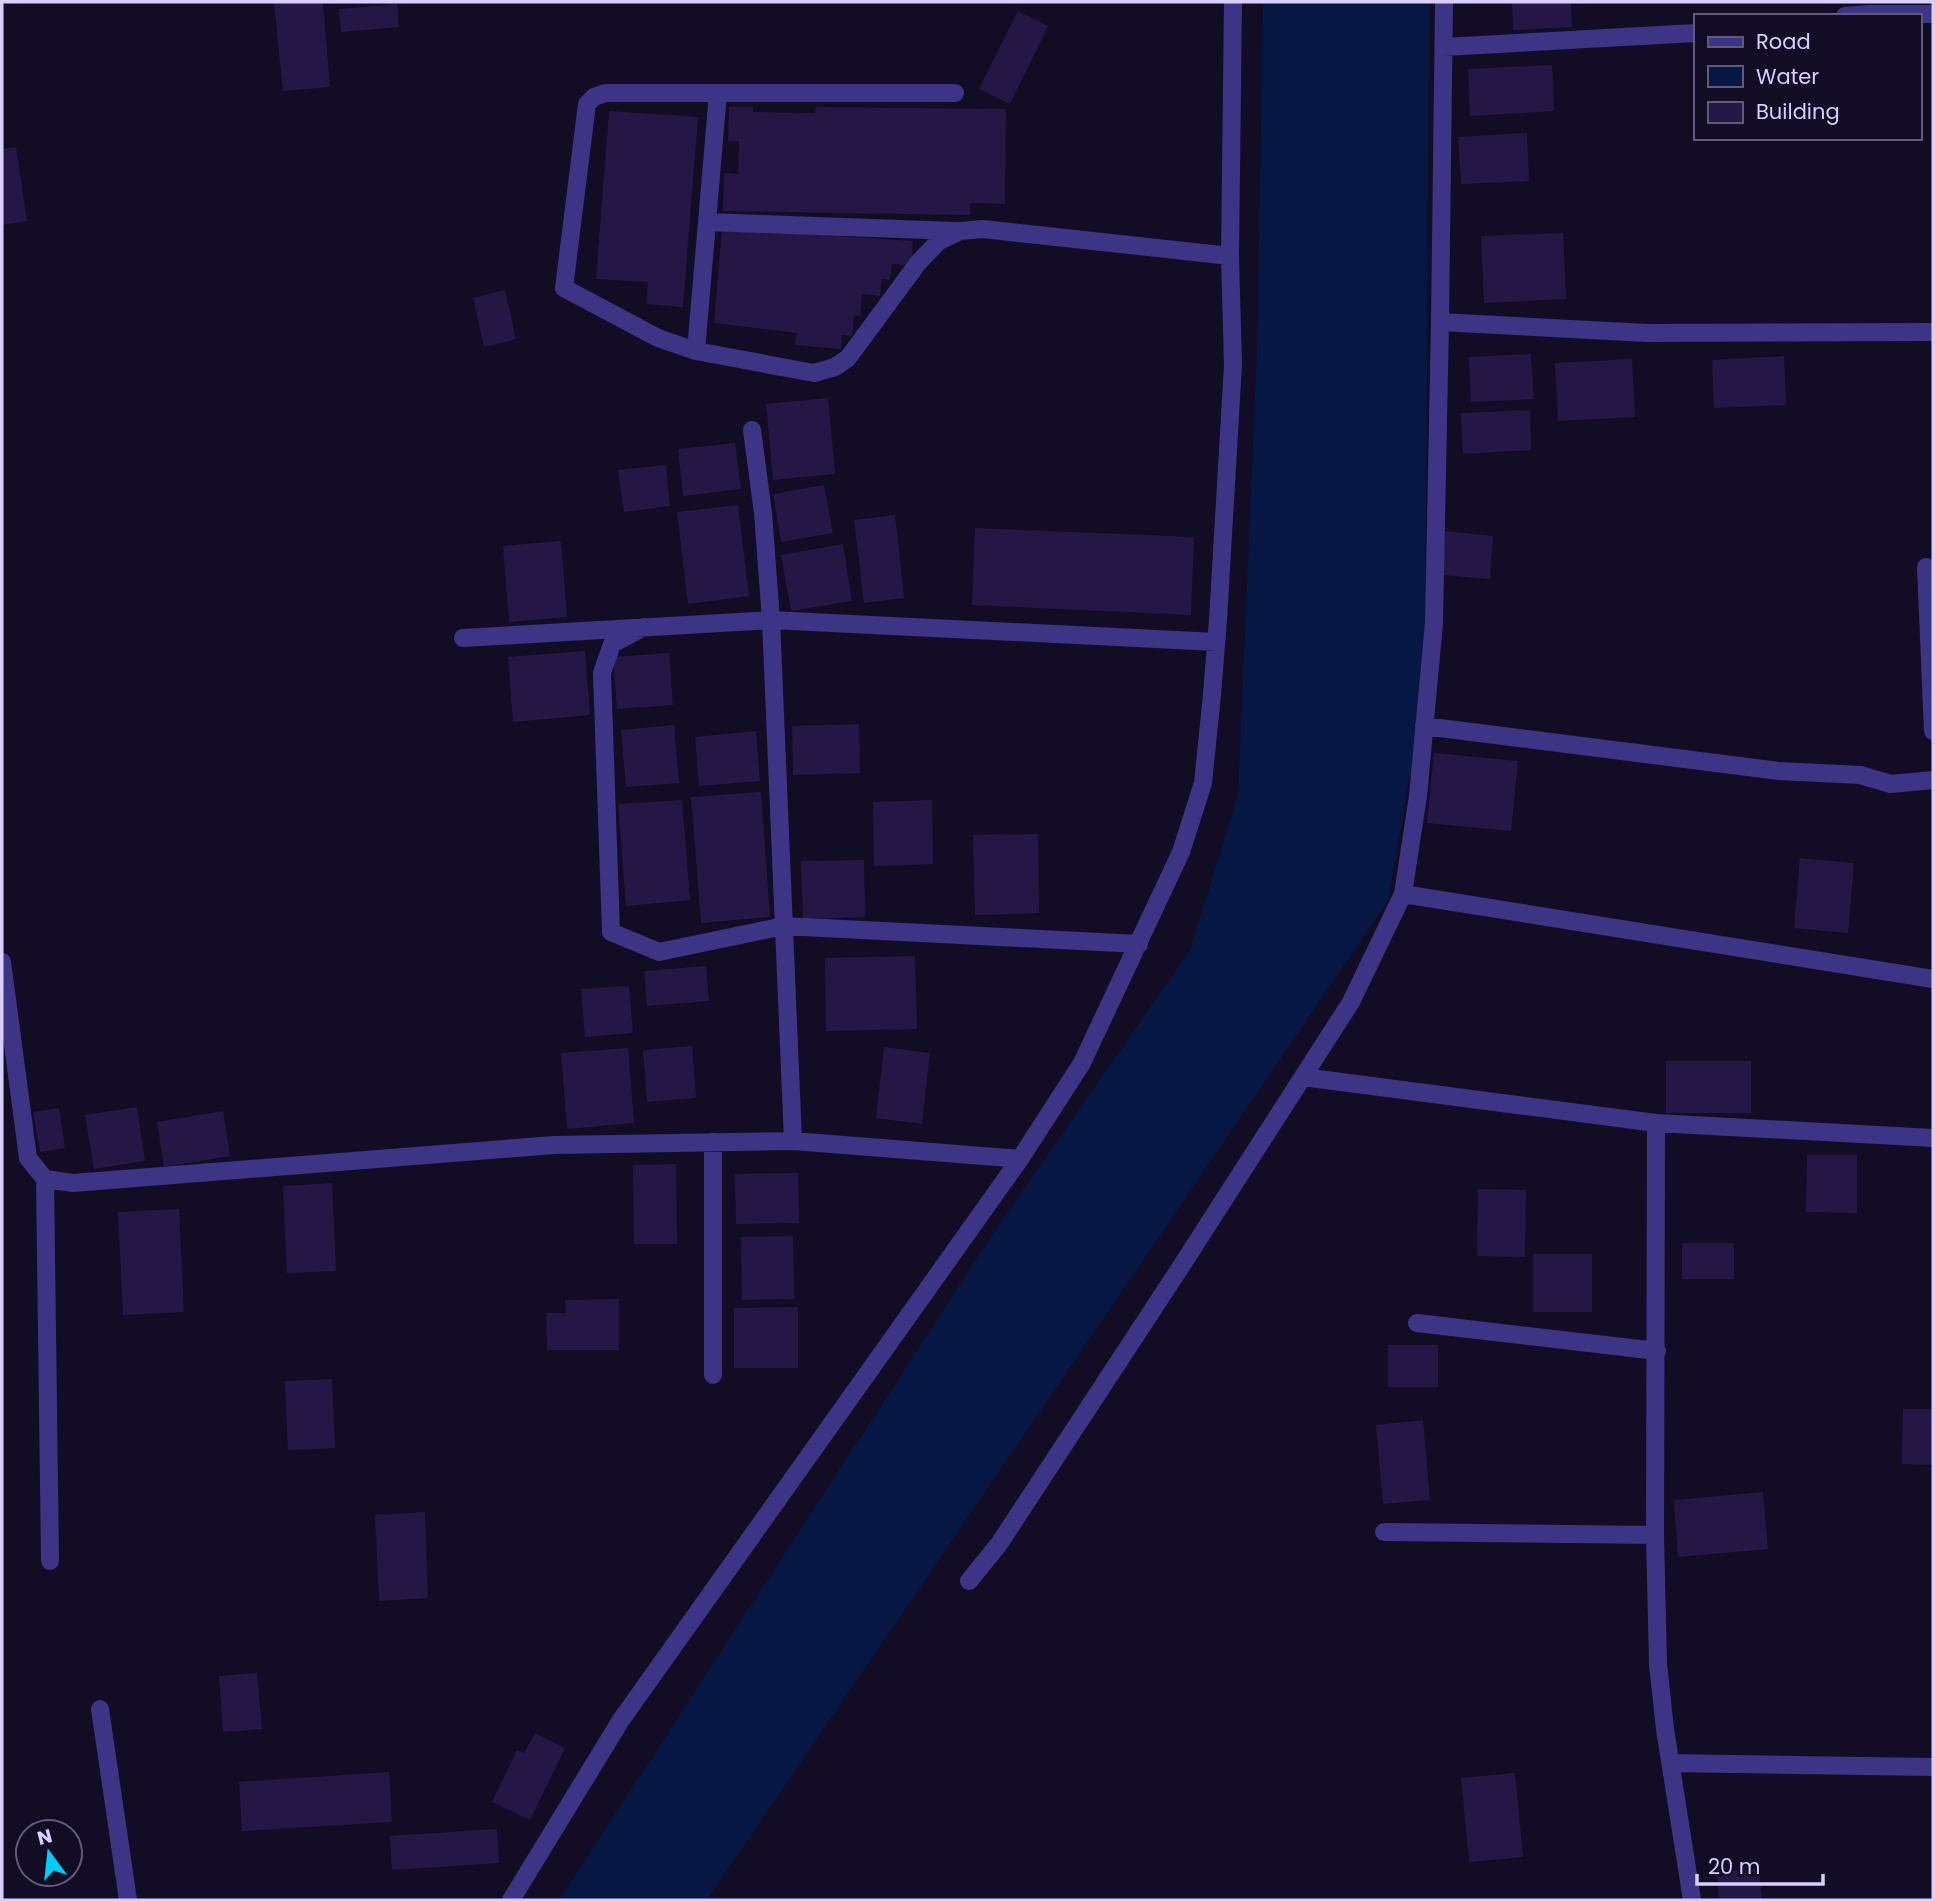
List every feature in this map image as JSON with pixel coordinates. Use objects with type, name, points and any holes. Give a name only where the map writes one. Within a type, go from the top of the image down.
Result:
[{"type":"street","points":[[511,1900],[621,1720],[1020,1159],[1082,1063],[1181,852],[1203,783],[1216,642],[1233,365],[1230,256],[1233,2]]},
{"type":"street","points":[[969,1581],[999,1544],[1351,1002],[1403,894],[1418,796],[1434,623],[1444,2]]},
{"type":"street","points":[[1870,14],[1921,14]]},
{"type":"street","points":[[1444,47],[1694,33]]},
{"type":"street","points":[[955,93],[605,93],[594,97],[587,104],[564,288],[658,338],[696,351],[814,373],[835,367],[848,358],[918,263],[939,241],[960,231]]},
{"type":"street","points":[[696,351],[718,93]]},
{"type":"street","points":[[707,222],[960,231],[983,229],[1230,256]]},
{"type":"street","points":[[1440,322],[1647,333],[1933,332]]},
{"type":"street","points":[[752,430],[763,513],[771,620],[793,1141]]},
{"type":"street","points":[[1926,567],[1933,732]]},
{"type":"street","points":[[463,638],[771,620],[1216,642]]},
{"type":"street","points":[[644,627],[612,644],[602,673],[611,932],[659,951],[784,926],[1139,944]]},
{"type":"street","points":[[1424,726],[1779,771],[1860,775],[1891,784],[1933,780]]},
{"type":"street","points":[[1403,894],[1933,979]]},
{"type":"street","points":[[2,962],[28,1158],[45,1179],[50,1561]]},
{"type":"street","points":[[1303,1077],[1656,1123],[1933,1138]]},
{"type":"street","points":[[1656,1123],[1657,1664],[1692,1900]]},
{"type":"street","points":[[45,1179],[73,1182],[554,1145],[793,1141],[1020,1159]]},
{"type":"street","points":[[713,1142],[713,1375]]},
{"type":"street","points":[[1417,1323],[1657,1351]]},
{"type":"street","points":[[1384,1532],[1655,1535]]},
{"type":"street","points":[[100,1709],[128,1900]]},
{"type":"street","points":[[1671,1763],[1933,1767]]},
{"type":"water","points":[[1263,2],[1429,2],[1425,690],[1388,901],[707,1900],[559,1900],[1000,1223],[1190,950],[1238,795],[1257,349]]},
{"type":"building","points":[[274,2],[323,2],[330,87],[283,91]]},
{"type":"building","points":[[1512,2],[1571,2],[1572,27],[1513,30]]},
{"type":"building","points":[[397,4],[399,27],[341,32],[339,9]]},
{"type":"building","points":[[1018,11],[1048,26],[1010,104],[979,89]]},
{"type":"building","points":[[1552,65],[1554,111],[1470,116],[1468,69]]},
{"type":"building","points":[[729,107],[753,107],[753,112],[815,113],[816,107],[1006,109],[1005,204],[970,203],[970,215],[723,211],[724,173],[738,174],[739,141],[728,141]]},
{"type":"building","points":[[609,111],[698,117],[683,307],[647,304],[648,282],[596,279]]},
{"type":"building","points":[[1527,133],[1529,181],[1461,184],[1458,137]]},
{"type":"building","points":[[16,147],[27,221],[2,225],[2,149]]},
{"type":"building","points":[[722,228],[913,241],[911,265],[892,264],[890,280],[882,279],[880,296],[862,294],[860,316],[854,315],[852,336],[842,335],[841,349],[795,345],[797,333],[714,323]]},
{"type":"building","points":[[1563,233],[1566,299],[1484,303],[1481,236]]},
{"type":"building","points":[[505,290],[516,339],[484,347],[473,298]]},
{"type":"building","points":[[1531,354],[1534,399],[1471,402],[1469,357]]},
{"type":"building","points":[[1784,356],[1786,405],[1714,408],[1712,360]]},
{"type":"building","points":[[1632,359],[1635,417],[1558,421],[1555,363]]},
{"type":"building","points":[[828,398],[835,474],[773,480],[766,404]]},
{"type":"building","points":[[1530,410],[1531,450],[1463,454],[1461,413]]},
{"type":"building","points":[[735,443],[741,489],[683,496],[678,449]]},
{"type":"building","points":[[666,465],[670,506],[624,512],[618,470]]},
{"type":"building","points":[[824,485],[833,533],[781,542],[773,494]]},
{"type":"building","points":[[738,505],[749,596],[688,604],[677,512]]},
{"type":"building","points":[[895,515],[904,598],[864,603],[854,520]]},
{"type":"building","points":[[975,528],[1194,537],[1191,615],[972,605]]},
{"type":"building","points":[[1445,531],[1493,536],[1490,579],[1441,575]]},
{"type":"building","points":[[561,541],[567,617],[509,622],[503,546]]},
{"type":"building","points":[[843,544],[852,601],[791,611],[781,555]]},
{"type":"building","points":[[585,651],[590,715],[513,722],[508,657]]},
{"type":"building","points":[[669,653],[673,705],[617,709],[613,657]]},
{"type":"building","points":[[859,724],[860,773],[793,775],[792,726]]},
{"type":"building","points":[[674,725],[679,783],[626,787],[621,730]]},
{"type":"building","points":[[756,731],[760,781],[699,786],[695,737]]},
{"type":"building","points":[[1434,753],[1518,761],[1511,831],[1427,823]]},
{"type":"building","points":[[761,792],[770,917],[701,923],[691,797]]},
{"type":"building","points":[[682,800],[690,900],[626,906],[618,804]]},
{"type":"building","points":[[932,800],[933,864],[874,866],[873,802]]},
{"type":"building","points":[[1038,834],[1039,913],[975,915],[973,835]]},
{"type":"building","points":[[1800,858],[1854,863],[1848,933],[1794,928]]},
{"type":"building","points":[[864,860],[865,917],[803,919],[801,861]]},
{"type":"building","points":[[915,956],[917,1029],[826,1031],[825,958]]},
{"type":"building","points":[[706,966],[709,1001],[647,1006],[644,971]]},
{"type":"building","points":[[629,986],[633,1033],[585,1037],[581,989]]},
{"type":"building","points":[[692,1046],[696,1098],[647,1102],[643,1050]]},
{"type":"building","points":[[884,1047],[930,1053],[922,1124],[876,1118]]},
{"type":"building","points":[[628,1048],[634,1123],[567,1129],[561,1053]]},
{"type":"building","points":[[1666,1061],[1751,1061],[1751,1113],[1666,1113]]},
{"type":"building","points":[[137,1107],[145,1161],[94,1169],[85,1115]]},
{"type":"building","points":[[59,1108],[65,1148],[40,1152],[33,1112]]},
{"type":"building","points":[[223,1111],[230,1156],[164,1167],[157,1122]]},
{"type":"building","points":[[1807,1155],[1857,1155],[1857,1213],[1806,1212]]},
{"type":"building","points":[[676,1164],[677,1244],[634,1244],[633,1165]]},
{"type":"building","points":[[798,1173],[799,1223],[736,1224],[735,1174]]},
{"type":"building","points":[[332,1183],[336,1271],[287,1273],[283,1186]]},
{"type":"building","points":[[1478,1189],[1526,1190],[1525,1257],[1477,1256]]},
{"type":"building","points":[[179,1209],[184,1312],[123,1315],[118,1212]]},
{"type":"building","points":[[793,1236],[794,1299],[742,1300],[741,1237]]},
{"type":"building","points":[[1682,1243],[1734,1243],[1734,1279],[1682,1279]]},
{"type":"building","points":[[1533,1254],[1592,1254],[1592,1312],[1533,1312]]},
{"type":"building","points":[[619,1299],[619,1350],[547,1350],[546,1313],[566,1313],[565,1300]]},
{"type":"building","points":[[798,1307],[798,1368],[734,1368],[734,1308]]},
{"type":"building","points":[[1388,1345],[1438,1345],[1438,1387],[1388,1387]]},
{"type":"building","points":[[332,1379],[335,1448],[288,1450],[285,1381]]},
{"type":"building","points":[[1903,1409],[1933,1409],[1933,1465],[1902,1464]]},
{"type":"building","points":[[1423,1420],[1430,1500],[1383,1504],[1376,1425]]},
{"type":"building","points":[[1763,1492],[1768,1549],[1678,1557],[1674,1500]]},
{"type":"building","points":[[425,1512],[428,1598],[379,1601],[375,1515]]},
{"type":"building","points":[[257,1673],[262,1729],[223,1732],[219,1676]]},
{"type":"building","points":[[535,1733],[565,1748],[530,1820],[492,1802],[517,1750],[524,1753]]},
{"type":"building","points":[[389,1772],[392,1822],[242,1831],[239,1782]]},
{"type":"building","points":[[1515,1773],[1523,1857],[1469,1862],[1461,1778]]},
{"type":"building","points":[[497,1829],[499,1863],[392,1870],[390,1836]]},
{"type":"building","points":[[1759,1868],[1762,1900],[1719,1900],[1717,1872]]}]
